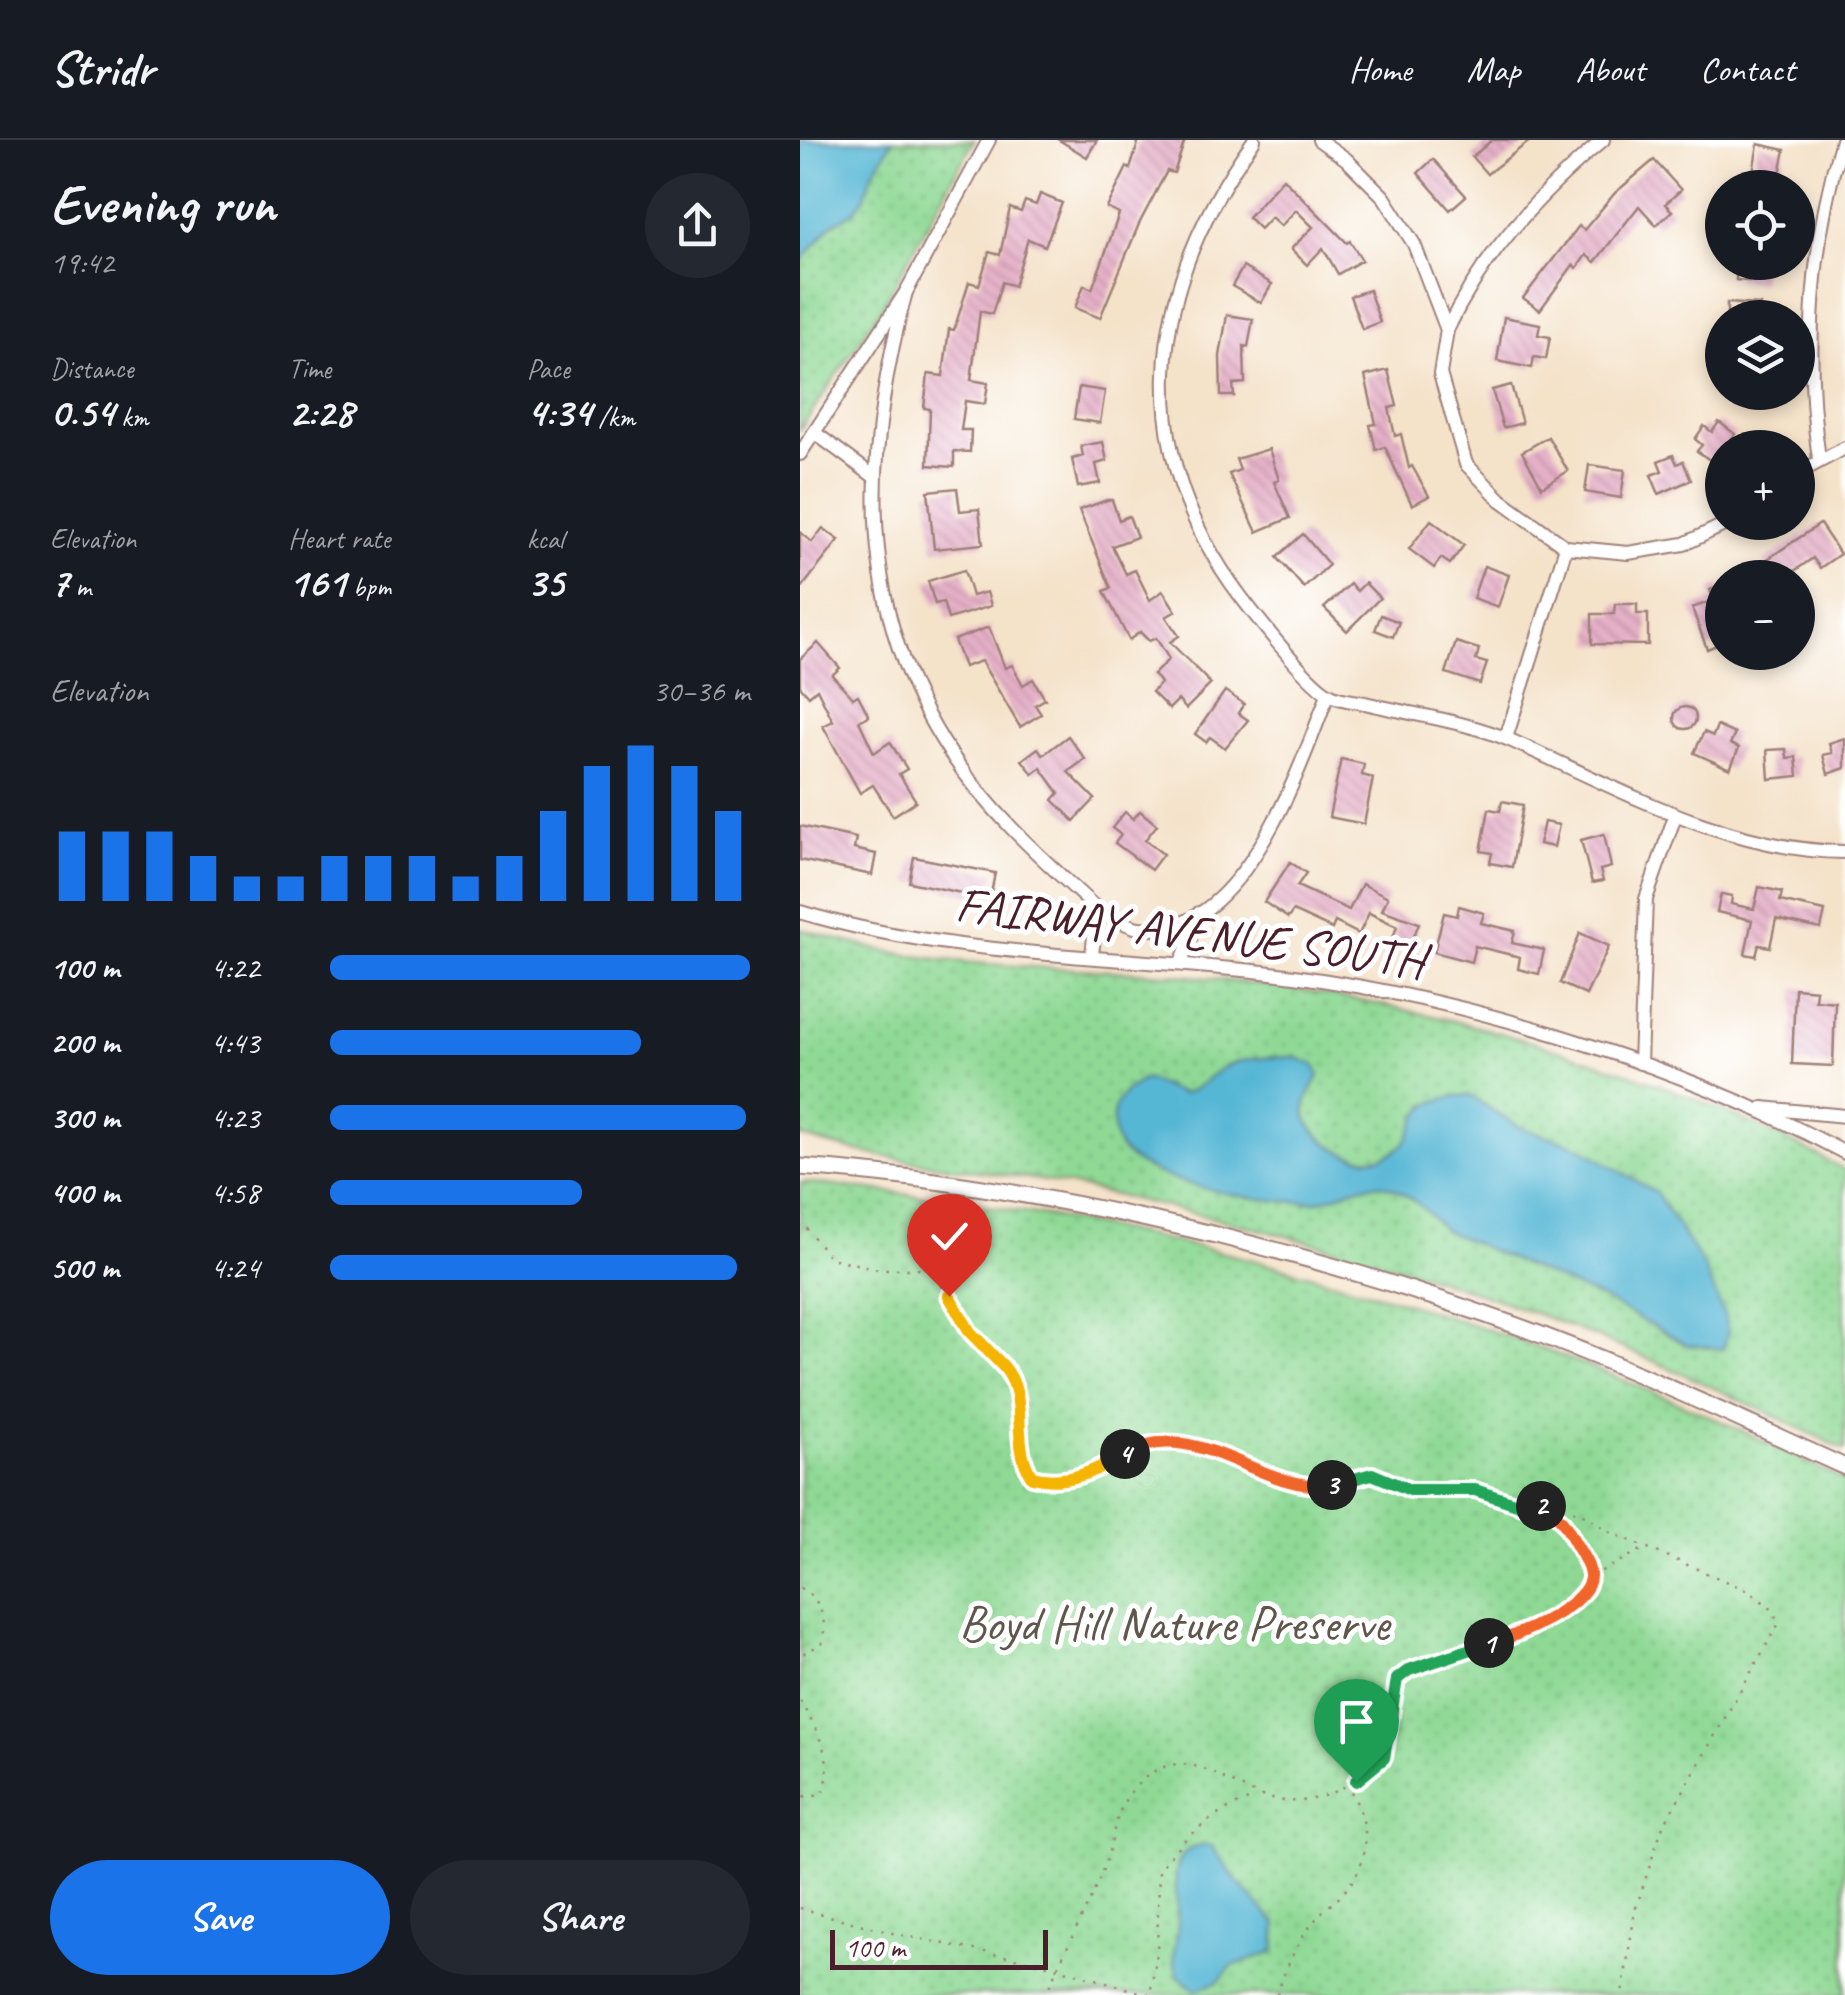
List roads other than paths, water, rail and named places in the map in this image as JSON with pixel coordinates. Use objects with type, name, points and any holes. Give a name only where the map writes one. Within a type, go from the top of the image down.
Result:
[{"type":"street","points":[[800,454],[906,292],[989,140]]},
{"type":"street","points":[[1254,140],[1193,241],[1176,292],[1167,340],[1168,431],[1197,528],[1232,586],[1328,694],[1506,738],[1675,816],[1801,852],[1845,852]]},
{"type":"street","points":[[1320,140],[1346,158],[1384,197],[1414,244],[1447,330]]},
{"type":"street","points":[[1603,140],[1544,192],[1495,249],[1464,294],[1447,330],[1440,374],[1466,464],[1501,500],[1566,548],[1647,550],[1684,544],[1705,534]]},
{"type":"street","points":[[1819,459],[1812,407],[1815,281],[1842,140]]},
{"type":"street","points":[[906,292],[889,355],[872,475],[883,588],[919,698],[950,753],[982,796],[1097,909],[1138,928],[1176,926],[1216,904],[1266,838],[1294,782],[1328,694]]},
{"type":"street","points":[[815,433],[872,475]]},
{"type":"street","points":[[1815,462],[1845,448]]},
{"type":"street","points":[[1506,738],[1566,548]]},
{"type":"street","points":[[1640,1063],[1646,899],[1675,816]]},
{"type":"street","points":[[1092,955],[1097,909]]},
{"type":"street","name":"FAIRWAY AVENUE SOUTH","points":[[800,912],[837,923],[987,949],[1269,973],[1454,1007],[1640,1063],[1750,1106],[1845,1152]]},
{"type":"street","points":[[1181,964],[1199,913]]},
{"type":"street","points":[[1750,1106],[1845,1116]]},
{"type":"street","points":[[800,1167],[1062,1204],[1269,1249],[1356,1273],[1490,1316],[1630,1370],[1845,1468]]},
{"type":"water","points":[[800,140],[893,140],[871,176],[865,197],[853,212],[830,226],[800,263]]},
{"type":"water","points":[[1294,1057],[1315,1065],[1319,1076],[1307,1101],[1311,1126],[1330,1145],[1355,1157],[1382,1157],[1394,1152],[1409,1137],[1424,1108],[1468,1095],[1522,1128],[1578,1146],[1656,1193],[1702,1263],[1724,1315],[1728,1332],[1723,1349],[1687,1345],[1603,1299],[1443,1230],[1416,1203],[1391,1187],[1366,1185],[1316,1201],[1244,1196],[1162,1175],[1140,1164],[1118,1145],[1113,1128],[1116,1105],[1128,1090],[1145,1079],[1182,1094],[1233,1063]]},
{"type":"water","points":[[1212,1846],[1237,1882],[1277,1924],[1275,1951],[1232,1966],[1218,1982],[1196,1990],[1179,1977],[1174,1963],[1177,1872],[1186,1852]]},
{"type":"park label","name":"Boyd Hill Nature Preserve","points":[[1174,1623]]}]
